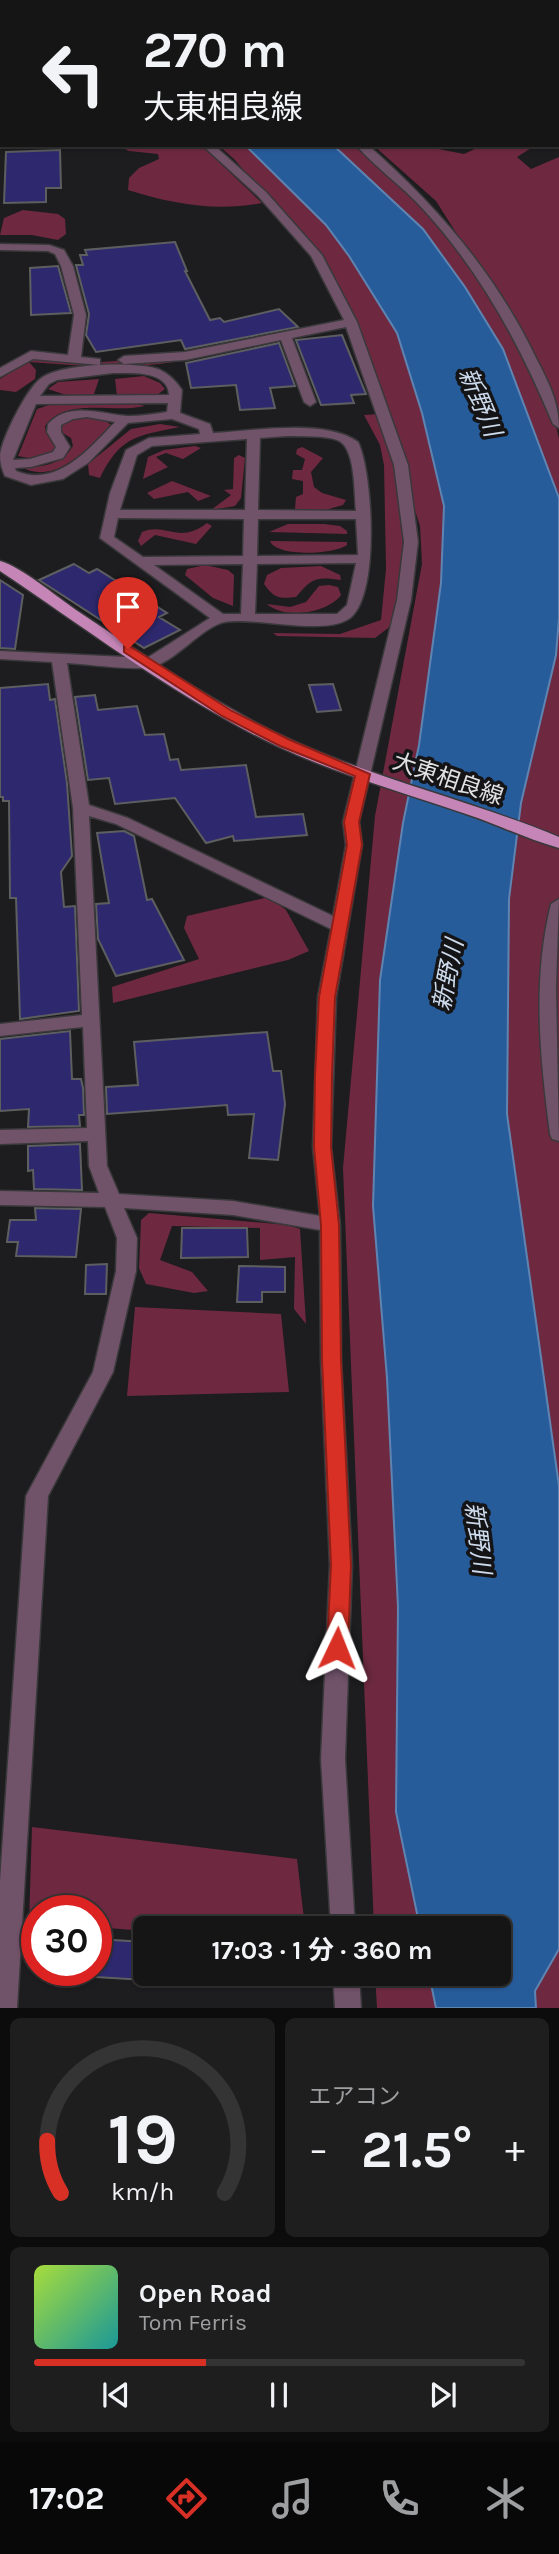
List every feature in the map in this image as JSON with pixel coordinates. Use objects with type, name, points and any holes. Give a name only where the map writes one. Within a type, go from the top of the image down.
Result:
[{"type":"main road","name":"大東相良線","points":[[0,565],[239,720],[285,743],[368,776],[458,805],[558,842]]},
{"type":"street","points":[[209,147],[293,226],[316,255],[351,321],[401,465],[411,541],[404,600],[368,776],[351,822],[354,845],[327,997],[323,1076],[322,1147],[330,1225],[331,1360],[341,1565],[333,1759],[342,1916]]},
{"type":"street","points":[[363,147],[421,199],[467,252],[507,312],[542,379],[559,424]]},
{"type":"street","points":[[0,247],[49,248],[60,252],[67,266],[80,315],[74,360]]},
{"type":"street","points":[[0,373],[32,355],[88,363],[185,356],[351,321]]},
{"type":"street","points":[[285,335],[310,402]]},
{"type":"street","points":[[34,400],[107,385],[138,369],[154,372],[168,380],[176,390],[173,415]]},
{"type":"street","points":[[124,419],[87,458],[63,474],[31,481],[10,473],[5,457],[44,382],[53,376],[175,399]]},
{"type":"street","points":[[7,464],[32,463],[58,455],[63,447],[54,432],[54,424],[73,414],[109,415],[124,419],[173,415],[205,427],[207,436]]},
{"type":"street","points":[[289,432],[341,436],[353,445],[366,549],[354,607],[342,617],[328,620],[220,618],[107,538],[131,453],[149,442],[254,434],[289,432]]},
{"type":"street","points":[[248,619],[254,514],[254,434]]},
{"type":"street","points":[[112,514],[363,515]]},
{"type":"street","points":[[138,561],[364,559]]},
{"type":"street","points":[[0,655],[150,663],[220,618]]},
{"type":"street","points":[[4,2008],[37,1496],[103,1372],[126,1271],[127,1238],[99,1166],[81,808],[58,659]]},
{"type":"street","points":[[81,808],[122,821],[338,925]]},
{"type":"street","points":[[559,904],[551,930],[549,1017],[551,1070],[559,1134]]},
{"type":"street","points":[[0,1030],[92,1020]]},
{"type":"street","points":[[0,1137],[97,1134]]},
{"type":"street","points":[[0,1198],[112,1199],[233,1208],[330,1225]]},
{"type":"street","points":[[347,1986],[348,2008]]},
{"type":"shaded area","points":[[121,147],[203,147],[262,203],[211,207],[161,199],[128,190],[129,178],[139,168],[159,159],[158,154],[129,151]]},
{"type":"shaded area","points":[[220,147],[361,147],[465,249],[489,285],[436,201],[375,147],[428,147],[464,154],[479,147],[533,147],[517,157],[531,169],[559,157],[559,425],[552,408],[559,439],[559,2008],[377,2008],[376,1986],[511,1986],[511,1916],[374,1916],[343,1168],[375,816],[422,564],[420,526],[385,417],[316,255],[234,159]]},
{"type":"shaded area","points":[[23,210],[58,214],[65,219],[66,234],[58,240],[32,235],[0,235],[4,218]]},
{"type":"shaded area","points":[[203,355],[139,366],[29,362],[36,370],[35,379],[16,392],[0,390],[0,379],[37,356],[88,363]]},
{"type":"shaded area","points":[[144,376],[160,383],[165,389],[157,395],[117,396],[115,379]]},
{"type":"shaded area","points":[[99,379],[94,394],[69,396],[48,389],[58,382]]},
{"type":"shaded area","points":[[49,405],[145,406],[65,411],[45,426],[46,433],[56,442],[55,450],[34,459],[18,456],[37,409]]},
{"type":"shaded area","points":[[379,414],[394,464],[403,540],[396,622],[375,638],[277,636],[273,633],[340,634],[381,620],[386,569],[384,465],[380,445],[364,415]]},
{"type":"shaded area","points":[[81,417],[105,420],[112,426],[81,454],[59,468],[34,472],[21,467],[43,466],[63,458],[73,446],[71,438],[61,432],[60,426]]},
{"type":"shaded area","points":[[160,424],[180,427],[131,440],[115,454],[100,478],[89,475],[88,464],[131,429]]},
{"type":"shaded area","points":[[195,446],[201,448],[183,459],[166,453],[156,457],[168,467],[143,479],[148,457],[164,450]]},
{"type":"shaded area","points":[[302,447],[323,458],[311,472],[314,487],[322,493],[346,500],[343,505],[322,511],[295,509],[296,497],[303,494],[303,481],[292,479],[293,470],[302,470],[305,459],[296,454],[297,449]]},
{"type":"shaded area","points":[[239,455],[245,458],[241,498],[235,506],[211,510],[231,495],[224,490],[233,489],[234,458]]},
{"type":"shaded area","points":[[172,481],[211,496],[198,501],[188,492],[154,499],[147,493]]},
{"type":"shaded area","points":[[207,523],[212,526],[196,544],[155,535],[141,546],[138,541],[142,532],[158,529],[188,532]]},
{"type":"shaded area","points":[[288,524],[340,526],[347,534],[269,532]]},
{"type":"shaded area","points":[[270,541],[347,542],[347,545],[330,551],[306,553],[283,550]]},
{"type":"shaded area","points":[[205,565],[228,570],[234,575],[233,606],[213,598],[185,575],[187,569]]},
{"type":"shaded area","points":[[321,566],[340,575],[341,580],[314,580],[296,597],[290,598],[274,595],[264,584],[267,575],[281,568]]},
{"type":"shaded area","points":[[319,586],[338,587],[341,595],[317,610],[284,612],[267,604],[290,607],[306,602]]},
{"type":"shaded area","points":[[269,897],[286,910],[309,951],[288,960],[113,1003],[112,987],[199,959],[184,928],[187,916]]},
{"type":"shaded area","points":[[149,1213],[288,1225],[300,1229],[306,1324],[294,1309],[295,1257],[260,1260],[260,1228],[172,1226],[160,1260],[192,1272],[208,1291],[194,1293],[146,1284],[139,1268],[141,1220]]},
{"type":"shaded area","points":[[135,1307],[281,1314],[289,1392],[127,1396]]},
{"type":"shaded area","points":[[32,1827],[297,1859],[304,1916],[133,1916],[133,1930],[112,1928],[112,1895],[30,1895]]},
{"type":"water","name":"新野川","points":[[247,147],[335,147],[423,229],[465,287],[503,349],[559,498],[559,618],[556,655],[521,803],[509,899],[507,1114],[559,1486],[559,1949],[535,1991],[536,2008],[436,2008],[431,1986],[511,1986],[511,1916],[418,1916],[396,1812],[398,1607],[387,1378],[373,1206],[380,980],[403,823],[419,745],[441,583],[444,506],[422,413],[397,333],[349,256],[326,225]]},
{"type":"building","points":[[60,150],[61,188],[46,188],[46,202],[4,203],[6,152]]},
{"type":"building","points":[[175,242],[185,271],[210,320],[220,318],[224,322],[279,309],[298,327],[185,349],[181,340],[96,352],[86,335],[89,314],[76,265],[83,265],[80,255],[87,255],[85,250]]},
{"type":"building","points":[[58,266],[71,313],[31,315],[30,268]]},
{"type":"building","points":[[342,335],[366,394],[351,395],[354,403],[321,405],[296,340]]},
{"type":"building","points":[[279,343],[295,386],[270,388],[275,408],[240,410],[236,385],[191,388],[186,363]]},
{"type":"building","points":[[74,564],[89,573],[97,569],[167,613],[159,617],[180,630],[144,648],[39,580]]},
{"type":"building","points":[[0,580],[23,595],[15,649],[0,648]]},
{"type":"building","points":[[48,684],[50,700],[55,699],[67,783],[72,856],[61,872],[64,907],[75,906],[79,1011],[20,1019],[16,898],[10,898],[9,801],[3,801],[3,797],[0,797],[0,688]]},
{"type":"building","points":[[333,684],[341,710],[317,712],[309,685]]},
{"type":"building","points":[[95,695],[98,710],[137,706],[145,735],[164,734],[170,760],[178,759],[181,770],[246,765],[256,817],[303,814],[307,835],[234,841],[233,836],[206,843],[175,798],[115,804],[109,778],[88,780],[75,697]]},
{"type":"building","points":[[124,831],[134,836],[147,900],[152,899],[184,960],[116,976],[98,939],[96,904],[109,903],[97,833]]},
{"type":"building","points":[[70,1031],[72,1079],[81,1079],[83,1088],[84,1115],[79,1115],[80,1126],[28,1127],[29,1109],[0,1111],[0,1039]]},
{"type":"building","points":[[267,1032],[273,1071],[281,1071],[285,1104],[278,1160],[249,1158],[254,1114],[228,1115],[227,1105],[107,1114],[106,1087],[138,1085],[134,1042]]},
{"type":"building","points":[[80,1144],[82,1190],[34,1189],[33,1170],[28,1171],[28,1146]]},
{"type":"building","points":[[35,1208],[81,1209],[76,1257],[16,1256],[18,1242],[7,1242],[10,1220],[36,1220]]},
{"type":"building","points":[[182,1228],[247,1228],[248,1257],[181,1258]]},
{"type":"building","points":[[107,1264],[106,1294],[85,1294],[86,1265]]},
{"type":"building","points":[[239,1266],[285,1267],[285,1292],[262,1292],[262,1302],[237,1302]]},
{"type":"building","points":[[112,1940],[133,1941],[133,1979],[112,1978]]},
{"type":"route","points":[[128,649],[227,713],[285,743],[362,774],[351,822],[354,845],[327,997],[323,1076],[322,1147],[330,1225],[331,1360],[341,1565],[337,1648]]}]
